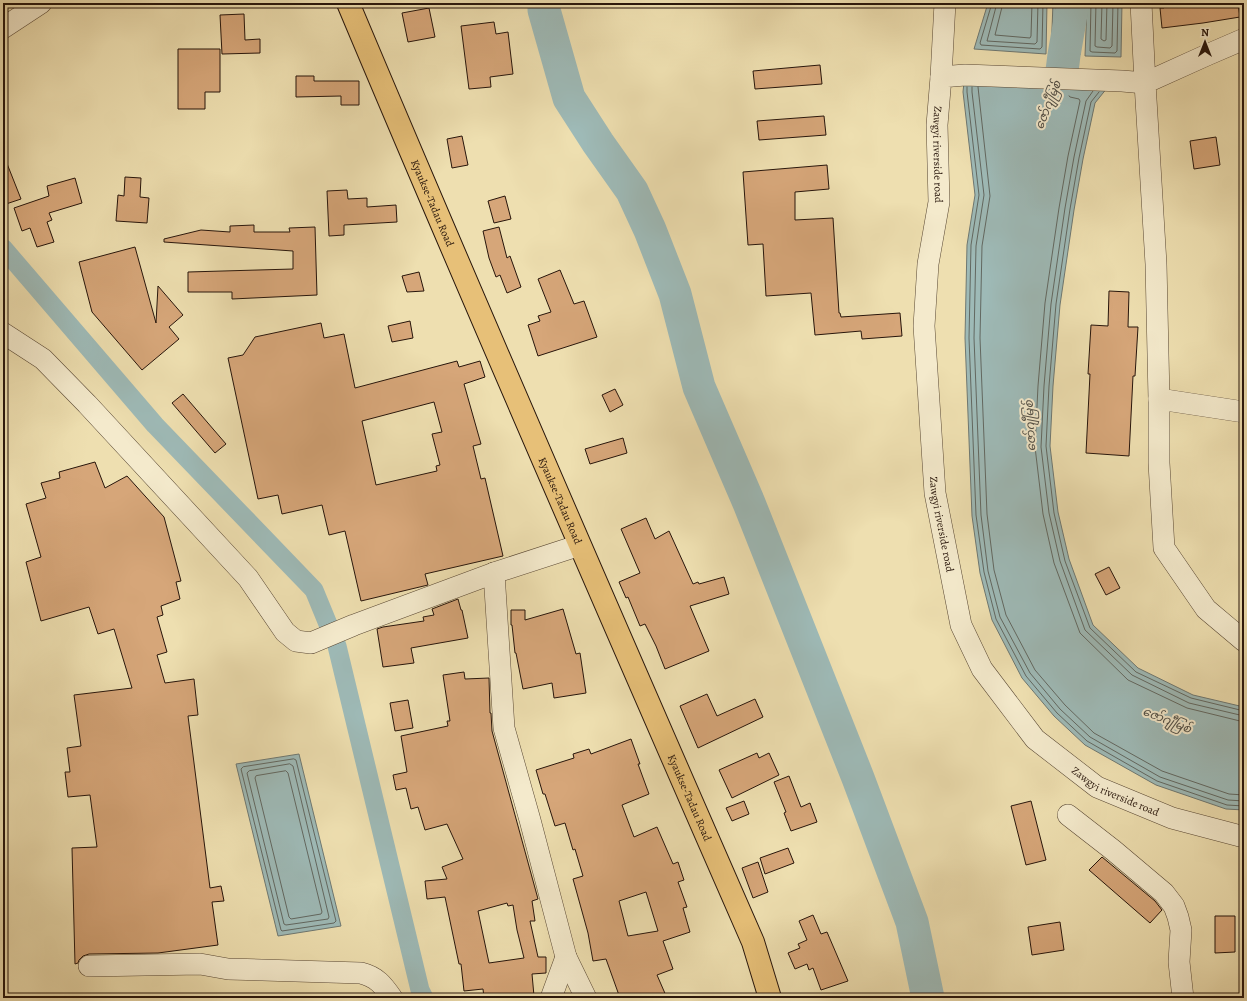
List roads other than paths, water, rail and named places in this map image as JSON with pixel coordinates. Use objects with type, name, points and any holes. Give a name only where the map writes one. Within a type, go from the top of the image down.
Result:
[{"type":"main road","name":"Kyaukse-Tadau Road","points":[[348,3],[418,170],[752,942],[770,998]]},
{"type":"street","points":[[3,28],[41,3]]},
{"type":"street","name":"Zawgyi riverside road","points":[[945,3],[937,125],[939,202],[928,264],[924,326],[935,493],[961,625],[982,668],[1035,739],[1097,788],[1172,818],[1244,838]]},
{"type":"street","points":[[1141,3],[1156,264],[1159,463],[1164,548],[1206,609],[1244,642]]},
{"type":"street","points":[[941,77],[965,75],[1145,83],[1244,39]]},
{"type":"street","points":[[3,333],[43,359],[87,404],[248,578],[285,632],[296,641],[311,643],[354,625],[494,573],[580,545]]},
{"type":"street","points":[[1159,399],[1244,412]]},
{"type":"street","points":[[494,573],[504,728],[566,957],[586,998]]},
{"type":"street","points":[[1068,814],[1164,893],[1174,906],[1178,917],[1180,930],[1178,962],[1183,998]]},
{"type":"street","points":[[551,998],[566,957]]},
{"type":"street","points":[[89,966],[200,964],[228,970],[361,973],[370,975],[379,981],[386,988],[392,998]]},
{"type":"water","points":[[988,3],[1047,3],[1046,54],[974,49]]},
{"type":"water","points":[[1053,3],[1122,3],[1121,57],[1085,56],[1087,5],[1083,4],[1080,55],[1051,54]]},
{"type":"water","points":[[1120,72],[1095,103],[1074,210],[1060,305],[1053,386],[1050,446],[1058,512],[1069,559],[1093,625],[1138,668],[1193,695],[1244,707],[1244,810],[1226,809],[1156,785],[1085,745],[1054,716],[1022,678],[992,620],[980,573],[972,516],[965,338],[967,245],[975,195],[963,92],[964,82]]},
{"type":"water","points":[[299,754],[341,926],[278,936],[236,764]]},
{"type":"waterway","points":[[544,3],[544,10],[569,98],[598,143],[632,191],[650,230],[675,294],[699,387],[749,503],[858,778],[912,922],[928,998]]},
{"type":"waterway","name":"ဇော်ဂျီမြစ်","points":[[1044,109],[1062,71],[1073,3]]},
{"type":"waterway","points":[[3,248],[155,425],[314,590],[337,646],[420,990],[424,998]]}]
